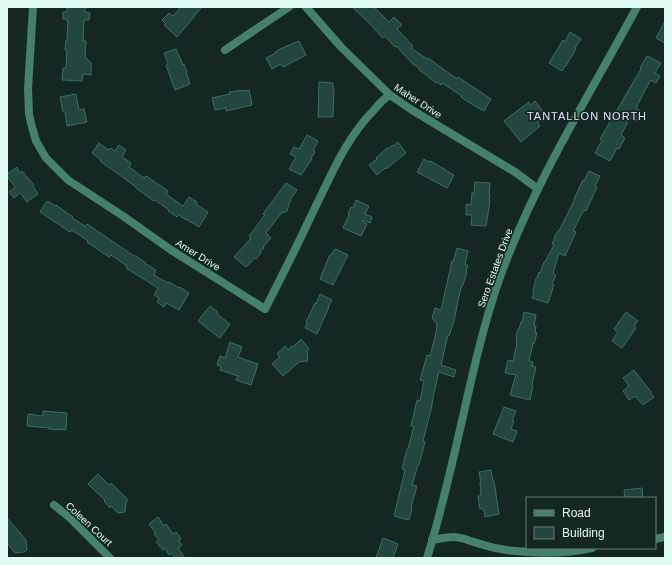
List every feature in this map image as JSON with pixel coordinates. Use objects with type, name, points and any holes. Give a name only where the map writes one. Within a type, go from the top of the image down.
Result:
[{"type":"street","name":"Amer Drive","points":[[33,7],[28,89],[29,114],[36,140],[46,158],[68,180],[171,250],[265,309],[336,164],[366,117],[390,95]]},
{"type":"street","points":[[225,50],[289,7]]},
{"type":"street","name":"Maher Drive","points":[[306,7],[342,47],[390,95],[412,110],[515,172],[538,189]]},
{"type":"street","name":"Sero Estates Drive","points":[[427,558],[498,281],[538,189],[637,7]]},
{"type":"street","name":"Coleen Court","points":[[54,505],[69,517],[110,558]]},
{"type":"street","points":[[432,540],[454,537],[478,544],[527,552],[553,553],[587,549]]},
{"type":"building","points":[[67,7],[85,7],[85,12],[90,13],[89,20],[84,20],[83,41],[86,41],[85,57],[91,63],[91,75],[83,74],[82,81],[62,80],[63,68],[66,68],[67,50],[65,50],[68,20],[63,19],[63,12],[67,12]]},
{"type":"building","points":[[181,7],[202,7],[177,37],[164,25],[166,24],[162,20],[169,13],[173,16]]},
{"type":"building","points":[[352,7],[374,7],[389,22],[394,17],[402,25],[397,29],[413,46],[411,48],[427,59],[428,58],[457,79],[458,77],[491,99],[484,111],[442,83],[441,85],[437,82],[436,83],[419,70],[420,69],[413,64],[396,46],[395,47],[385,36],[383,38]]},
{"type":"building","points":[[665,21],[665,43],[656,38]]},
{"type":"building","points":[[570,32],[581,39],[562,71],[549,63],[563,40],[565,42]]},
{"type":"building","points":[[299,41],[306,55],[283,67],[281,64],[272,69],[266,58],[276,53],[275,52],[280,49]]},
{"type":"building","points":[[176,49],[183,65],[184,64],[190,84],[175,90],[166,65],[168,64],[164,53]]},
{"type":"building","points":[[647,56],[661,63],[655,73],[660,76],[656,83],[651,80],[645,90],[636,108],[641,111],[636,121],[630,118],[621,135],[625,138],[619,149],[617,148],[610,161],[595,153],[602,140],[600,139]]},
{"type":"building","points":[[319,82],[333,83],[333,117],[318,117]]},
{"type":"building","points":[[249,90],[252,105],[226,111],[226,108],[215,110],[212,98],[230,94],[229,92]]},
{"type":"building","points":[[76,94],[79,110],[84,109],[87,122],[67,126],[65,112],[63,112],[60,97]]},
{"type":"building","points":[[535,101],[546,115],[538,123],[540,126],[521,142],[504,121],[529,102],[531,105]]},
{"type":"building","points":[[307,135],[318,141],[313,151],[315,152],[311,158],[312,159],[301,175],[289,169],[296,157],[290,154],[294,147],[299,149]]},
{"type":"building","points":[[398,142],[406,153],[377,175],[369,165],[387,148],[388,149]]},
{"type":"building","points":[[99,143],[108,150],[110,148],[115,151],[119,145],[126,150],[122,157],[131,163],[129,167],[144,178],[146,176],[168,191],[166,194],[183,206],[189,197],[197,202],[196,204],[208,212],[199,227],[179,215],[177,217],[168,211],[169,210],[137,189],[100,161],[101,160],[92,153]]},
{"type":"building","points":[[424,159],[454,175],[447,188],[417,172]]},
{"type":"building","points":[[17,167],[19,173],[22,171],[34,185],[33,186],[38,194],[27,202],[20,193],[14,198],[9,192],[15,187],[7,174]]},
{"type":"building","points":[[589,171],[600,176],[595,186],[597,187],[586,211],[584,210],[573,231],[576,232],[565,256],[559,253],[553,274],[556,275],[552,284],[554,285],[548,303],[532,298],[536,278],[554,245],[552,244],[554,238]]},
{"type":"building","points":[[475,182],[490,183],[490,201],[486,226],[471,225],[472,215],[466,215],[466,204],[471,205]]},
{"type":"building","points":[[286,183],[297,190],[290,200],[291,201],[287,211],[282,212],[266,233],[271,238],[263,247],[264,248],[256,259],[255,258],[246,267],[234,257],[251,238],[249,236],[265,215],[263,214]]},
{"type":"building","points":[[356,200],[369,206],[365,214],[372,217],[370,223],[363,220],[362,221],[367,224],[361,236],[343,228],[351,207],[353,208]]},
{"type":"building","points":[[47,201],[56,205],[85,226],[87,224],[146,263],[156,270],[154,275],[168,283],[169,282],[179,288],[180,287],[189,293],[179,310],[166,303],[164,307],[157,302],[159,298],[154,295],[158,288],[126,268],[127,266],[111,255],[109,257],[72,230],[70,232],[40,212]]},
{"type":"building","points":[[457,248],[468,251],[465,265],[468,265],[441,365],[456,370],[454,377],[439,372],[423,441],[425,442],[412,485],[417,486],[409,520],[394,516],[405,470],[402,469],[414,426],[411,426],[417,400],[420,401],[424,381],[420,380],[427,355],[430,356],[436,333],[437,324],[432,318],[435,308],[441,310],[452,261],[453,262]]},
{"type":"building","points":[[335,249],[348,255],[333,285],[320,279],[329,257]]},
{"type":"building","points":[[320,294],[332,300],[317,334],[305,328],[306,322]]},
{"type":"building","points":[[210,306],[218,312],[217,314],[230,324],[220,338],[198,321]]},
{"type":"building","points":[[524,312],[536,315],[534,326],[536,326],[535,333],[537,333],[529,361],[533,362],[532,366],[536,367],[530,400],[510,395],[516,375],[505,373],[508,360],[513,361],[517,343],[516,336],[521,322],[522,323]]},
{"type":"building","points":[[626,312],[638,321],[634,326],[636,328],[622,348],[612,341],[618,332],[614,329]]},
{"type":"building","points":[[301,339],[309,349],[307,351],[308,361],[299,362],[283,376],[272,364],[280,357],[277,354],[285,346],[288,350]]},
{"type":"building","points":[[230,342],[242,347],[238,357],[258,364],[251,385],[236,380],[238,376],[220,370],[221,366],[217,365],[220,356],[225,358]]},
{"type":"building","points":[[634,370],[654,397],[643,405],[635,396],[629,400],[623,391],[629,386],[623,378]]},
{"type":"building","points":[[504,407],[516,411],[511,429],[517,431],[513,442],[493,434]]},
{"type":"building","points":[[43,411],[67,413],[66,430],[27,426],[28,414],[43,416]]},
{"type":"building","points":[[491,470],[499,514],[485,517],[483,508],[480,509],[478,496],[481,496],[479,472]]},
{"type":"building","points":[[98,474],[109,485],[111,483],[128,500],[126,502],[125,512],[118,513],[111,506],[110,508],[104,501],[105,500],[88,484]]},
{"type":"building","points":[[642,488],[643,497],[625,497],[624,490]]},
{"type":"building","points":[[158,517],[164,526],[166,524],[173,534],[176,532],[181,539],[178,540],[182,545],[178,548],[185,558],[175,558],[172,553],[169,555],[165,548],[163,550],[156,542],[159,540],[149,524]]},
{"type":"building","points":[[7,518],[26,540],[27,550],[24,552],[15,553],[7,543]]},
{"type":"building","points":[[383,538],[398,544],[393,558],[376,558]]},
{"type":"district","name":"TANTALLON NORTH","points":[[587,116]]}]
